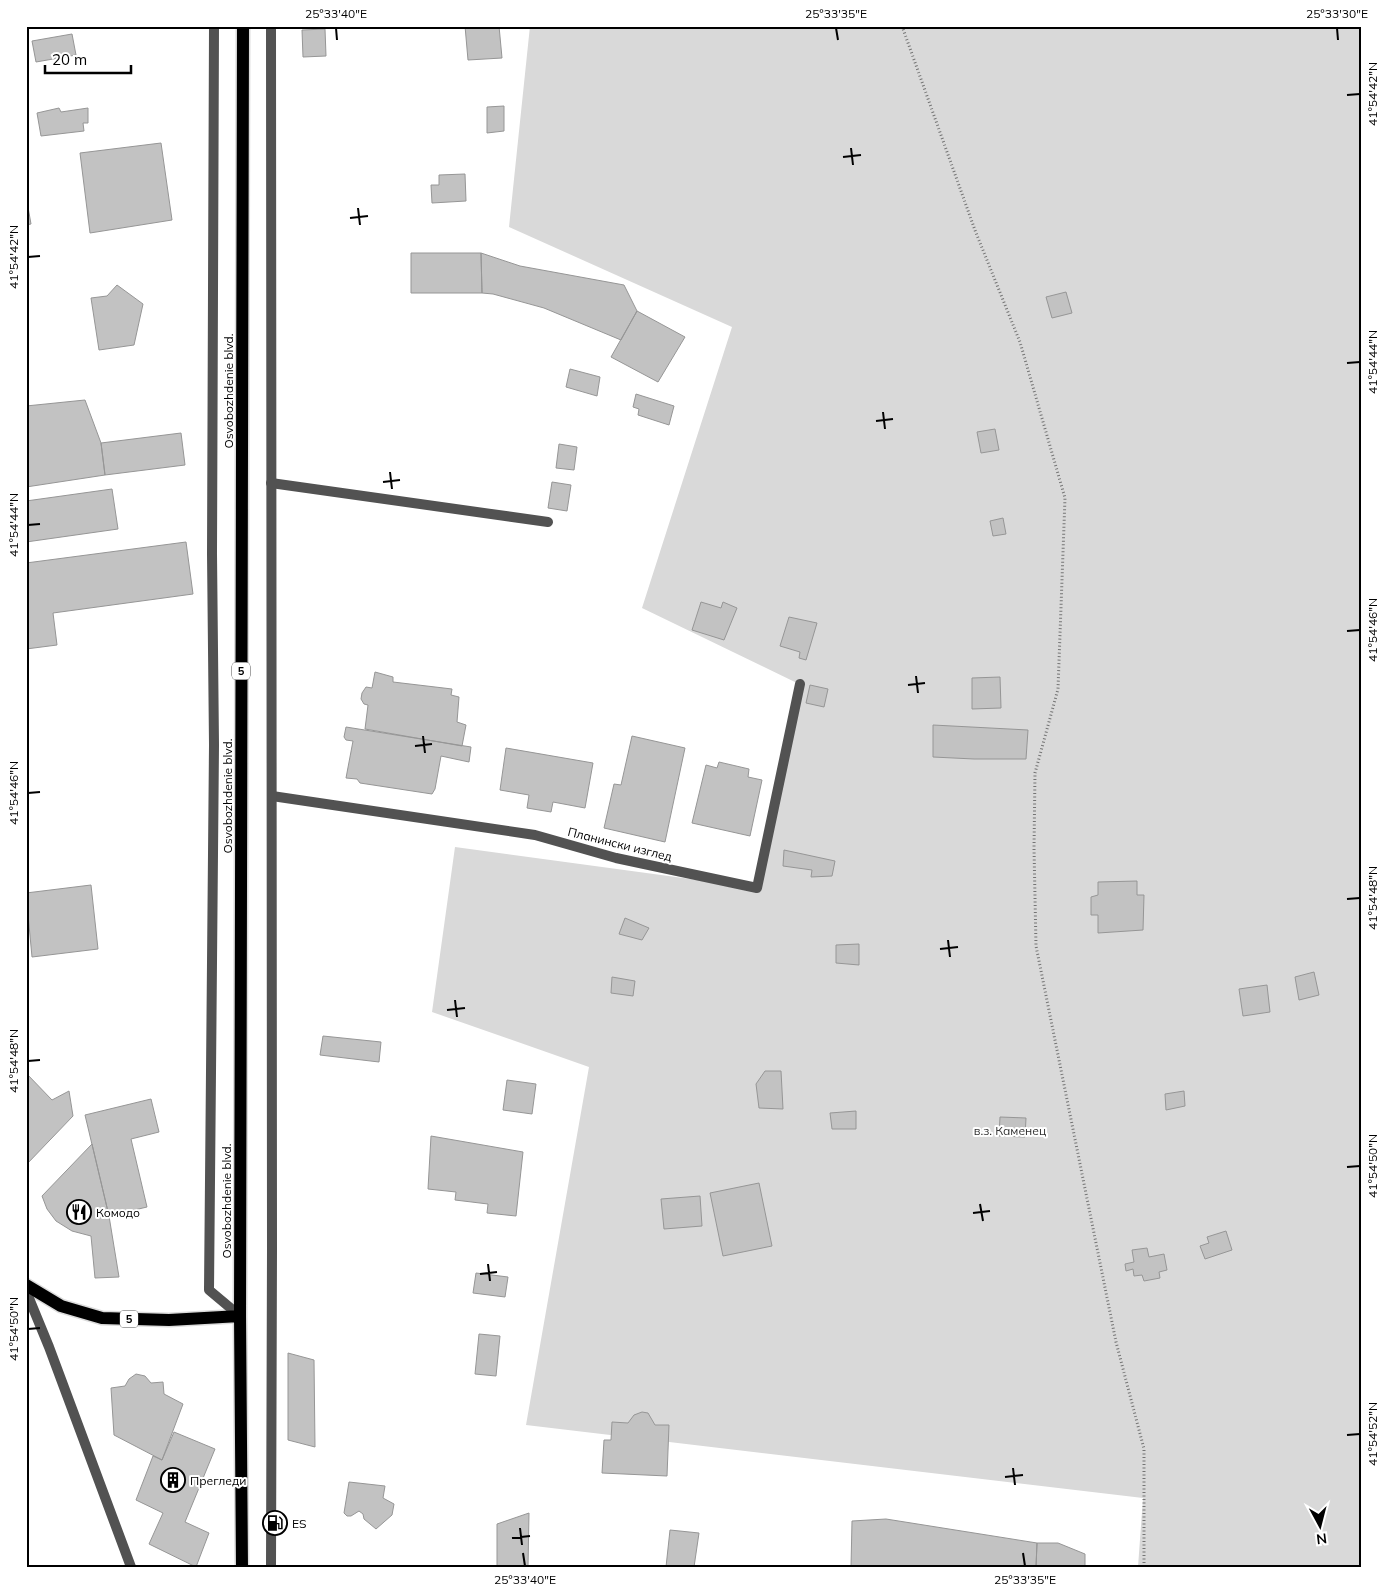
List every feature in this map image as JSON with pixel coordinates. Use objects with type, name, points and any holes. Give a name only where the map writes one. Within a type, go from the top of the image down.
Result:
[{"type":"main road","name":"Osvobozhdenie blvd.","points":[[242,1567],[240,1316],[243,26]]},
{"type":"main road","name":"5","points":[[26,1285],[61,1306],[102,1318],[169,1320],[240,1316]]},
{"type":"street","points":[[214,26],[212,554],[214,745],[209,1290],[240,1316]]},
{"type":"street","points":[[271,26],[271,1567]]},
{"type":"street","points":[[270,483],[548,522]]},
{"type":"street","name":"Планински изглед","points":[[272,796],[535,835],[616,858],[757,888],[800,684]]},
{"type":"street","points":[[26,1291],[49,1347],[131,1567]]},
{"type":"path","points":[[902,26],[976,233],[1020,342],[1065,498],[1058,689],[1035,772],[1036,946],[1116,1342],[1144,1449],[1144,1567]]},
{"type":"green space","name":"в.з. Каменец","points":[[530,26],[1361,26],[1361,1567],[1138,1567],[1143,1498],[526,1425],[589,1067],[432,1012],[455,847],[757,888],[799,684],[642,608],[732,327],[509,227]]},
{"type":"building","points":[[465,26],[499,26],[502,58],[468,60]]},
{"type":"building","points":[[325,29],[326,56],[303,57],[302,30]]},
{"type":"building","points":[[72,34],[76,55],[36,62],[32,41]]},
{"type":"building","points":[[504,106],[504,131],[487,133],[487,107]]},
{"type":"building","points":[[59,108],[61,112],[88,108],[88,123],[83,123],[84,131],[41,136],[37,113]]},
{"type":"building","points":[[161,143],[172,220],[90,233],[80,153]]},
{"type":"building","points":[[465,174],[466,201],[432,203],[431,185],[439,185],[439,175]]},
{"type":"building","points":[[26,196],[31,224],[26,225]]},
{"type":"building","points":[[411,253],[481,253],[482,293],[411,293]]},
{"type":"building","points":[[481,253],[520,266],[624,285],[637,311],[621,340],[544,308],[493,294],[482,293]]},
{"type":"building","points":[[117,285],[143,304],[134,345],[99,350],[91,298],[107,296]]},
{"type":"building","points":[[1066,292],[1072,313],[1052,318],[1046,297]]},
{"type":"building","points":[[637,311],[685,337],[658,382],[611,357]]},
{"type":"building","points":[[570,369],[600,377],[597,396],[566,387]]},
{"type":"building","points":[[636,394],[674,406],[669,425],[638,415],[639,409],[633,407]]},
{"type":"building","points":[[85,400],[101,443],[105,475],[26,487],[26,406]]},
{"type":"building","points":[[995,429],[999,450],[981,453],[977,432]]},
{"type":"building","points":[[181,433],[185,465],[105,475],[101,443]]},
{"type":"building","points":[[559,444],[577,447],[574,470],[556,468]]},
{"type":"building","points":[[552,482],[571,485],[567,511],[548,508]]},
{"type":"building","points":[[112,489],[118,529],[26,542],[26,501]]},
{"type":"building","points":[[1003,518],[1006,534],[993,536],[990,521]]},
{"type":"building","points":[[186,542],[193,594],[53,613],[57,645],[26,649],[26,563]]},
{"type":"building","points":[[701,602],[721,608],[723,602],[737,608],[724,640],[692,630]]},
{"type":"building","points":[[789,617],[817,623],[806,660],[799,658],[800,652],[780,646]]},
{"type":"building","points":[[375,672],[393,677],[393,682],[452,689],[451,695],[459,697],[457,722],[466,725],[462,746],[365,729],[368,705],[364,704],[361,699],[362,693],[366,687],[372,688]]},
{"type":"building","points":[[1000,677],[1001,708],[972,709],[972,678]]},
{"type":"building","points":[[810,685],[828,689],[824,707],[806,703]]},
{"type":"building","points":[[933,725],[1028,730],[1026,759],[933,757]]},
{"type":"building","points":[[346,727],[471,747],[469,762],[441,756],[435,789],[432,794],[360,783],[357,779],[346,778],[353,741],[346,740],[344,737]]},
{"type":"building","points":[[632,736],[685,748],[665,842],[604,828],[614,784],[621,785]]},
{"type":"building","points":[[506,748],[593,763],[585,808],[553,802],[551,812],[527,808],[529,795],[500,790]]},
{"type":"building","points":[[719,762],[749,769],[748,777],[762,780],[750,836],[692,823],[706,765],[717,768]]},
{"type":"building","points":[[784,850],[835,861],[832,876],[811,877],[812,870],[783,866]]},
{"type":"building","points":[[1137,881],[1137,895],[1144,895],[1143,930],[1098,933],[1098,915],[1091,915],[1091,897],[1098,895],[1098,882]]},
{"type":"building","points":[[91,885],[98,949],[32,957],[26,893]]},
{"type":"building","points":[[625,918],[649,928],[642,940],[619,934]]},
{"type":"building","points":[[859,944],[859,965],[836,963],[836,945]]},
{"type":"building","points":[[1314,972],[1319,995],[1299,1000],[1295,977]]},
{"type":"building","points":[[612,977],[635,981],[633,996],[611,993]]},
{"type":"building","points":[[1267,985],[1270,1012],[1243,1016],[1239,989]]},
{"type":"building","points":[[323,1036],[381,1042],[379,1062],[320,1055]]},
{"type":"building","points":[[765,1071],[781,1071],[783,1109],[759,1108],[756,1084]]},
{"type":"building","points":[[26,1073],[52,1100],[69,1091],[73,1116],[26,1165]]},
{"type":"building","points":[[507,1080],[536,1084],[532,1114],[503,1110]]},
{"type":"building","points":[[1184,1091],[1185,1106],[1166,1110],[1165,1094]]},
{"type":"building","points":[[151,1099],[159,1132],[131,1139],[147,1207],[109,1216],[85,1115]]},
{"type":"building","points":[[856,1111],[856,1129],[832,1129],[830,1113]]},
{"type":"building","points":[[1000,1117],[1026,1118],[1025,1137],[999,1136]]},
{"type":"building","points":[[431,1136],[523,1152],[516,1216],[487,1213],[488,1204],[455,1200],[456,1192],[428,1189]]},
{"type":"building","name":"Комодо","points":[[92,1144],[109,1216],[119,1277],[95,1278],[91,1236],[72,1231],[56,1221],[47,1209],[42,1196]]},
{"type":"building","points":[[759,1183],[772,1246],[723,1256],[710,1193]]},
{"type":"building","points":[[700,1196],[702,1226],[664,1229],[661,1199]]},
{"type":"building","points":[[1226,1231],[1232,1250],[1205,1259],[1200,1246],[1209,1243],[1207,1237]]},
{"type":"building","points":[[1147,1248],[1149,1257],[1164,1254],[1167,1270],[1159,1272],[1160,1278],[1144,1281],[1142,1275],[1134,1276],[1133,1269],[1126,1271],[1125,1264],[1134,1262],[1132,1250]]},
{"type":"building","points":[[476,1273],[508,1277],[505,1297],[473,1293]]},
{"type":"building","points":[[479,1334],[500,1336],[496,1376],[475,1374]]},
{"type":"building","points":[[288,1353],[314,1360],[315,1447],[288,1440]]},
{"type":"building","points":[[136,1374],[145,1376],[151,1383],[163,1382],[164,1394],[183,1404],[162,1460],[114,1435],[111,1388],[125,1386],[129,1379]]},
{"type":"building","points":[[642,1412],[648,1413],[655,1425],[669,1425],[667,1476],[602,1473],[604,1440],[611,1440],[612,1422],[628,1423],[634,1415]]},
{"type":"building","name":"Прегледи","points":[[174,1432],[215,1449],[185,1522],[209,1533],[196,1567],[149,1544],[163,1513],[136,1500],[153,1456],[162,1460]]},
{"type":"building","points":[[349,1482],[385,1486],[383,1498],[394,1504],[392,1515],[376,1529],[364,1519],[363,1514],[359,1511],[351,1516],[347,1516],[344,1513]]},
{"type":"building","points":[[529,1513],[528,1567],[497,1567],[497,1524]]},
{"type":"building","points":[[886,1519],[1037,1543],[1036,1567],[851,1567],[852,1521]]},
{"type":"building","points":[[670,1530],[699,1533],[694,1567],[666,1567]]},
{"type":"building","points":[[1037,1543],[1058,1543],[1085,1554],[1085,1567],[1036,1567]]},
{"type":"place","name":"Комодо","points":[[79,1212]]},
{"type":"place","name":"Прегледи","points":[[173,1480]]},
{"type":"place","name":"ES","points":[[275,1523]]}]
